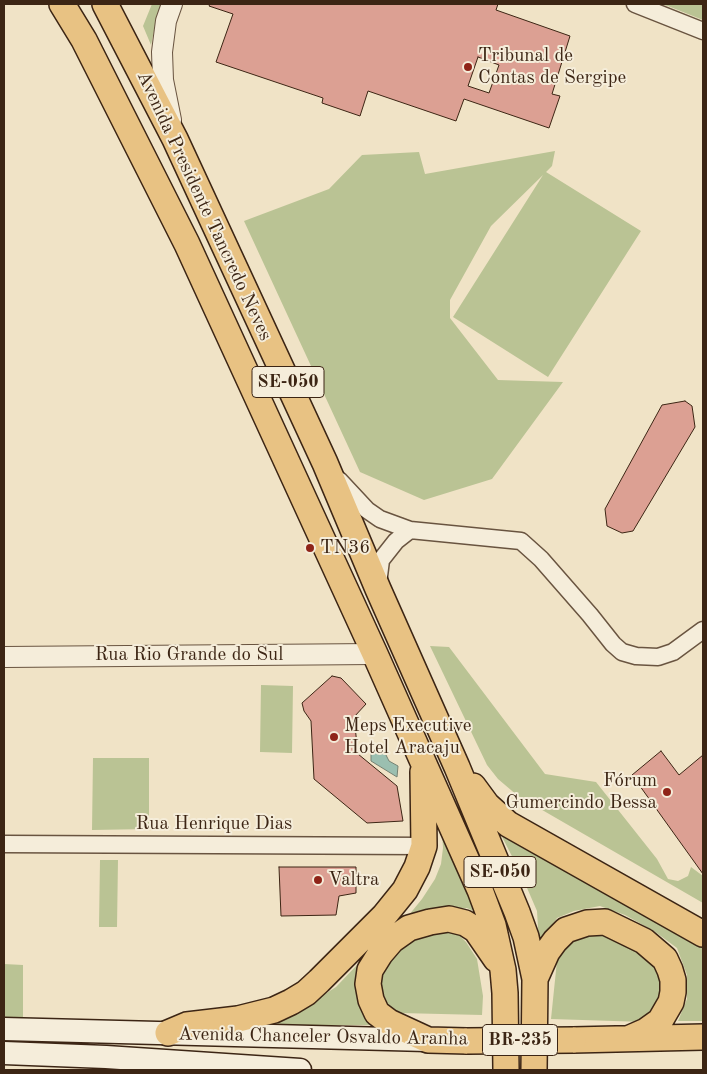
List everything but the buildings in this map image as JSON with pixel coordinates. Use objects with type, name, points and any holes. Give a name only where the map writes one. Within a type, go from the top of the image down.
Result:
[{"type":"main road","name":"Avenida Presidente Tancredo Neves","points":[[62,4],[84,40],[187,244],[423,762]]},
{"type":"main road","name":"Avenida Presidente Tancredo Neves","points":[[105,4],[175,139],[324,462],[457,767]]},
{"type":"main road","points":[[168,1033],[187,1026],[238,1019],[274,1010],[306,993],[384,916],[405,890],[417,867],[424,846],[423,762]]},
{"type":"main road","name":"SE-050","points":[[423,762],[494,925],[503,970],[505,993],[506,1070]]},
{"type":"main road","points":[[457,767],[487,805],[508,824],[703,934]]},
{"type":"main road","name":"SE-050","points":[[457,767],[526,937],[536,979],[534,1070]]},
{"type":"main road","points":[[428,1040],[389,1022],[377,1013],[371,1000],[368,984],[370,970],[392,940],[409,928],[430,922],[449,919],[465,923],[476,930],[503,970]]},
{"type":"main road","points":[[536,979],[547,952],[566,930],[587,923],[605,922],[644,941],[665,959],[673,980],[673,992],[671,1002],[660,1020],[646,1031],[630,1038]]},
{"type":"main road","name":"Avenida Chanceler Osvaldo Aranha","points":[[4,1029],[467,1041],[703,1037]]},
{"type":"main road","name":"Avenida Chanceler Osvaldo Aranha","points":[[4,1052],[106,1057],[224,1068],[300,1070]]},
{"type":"street","points":[[172,4],[166,21],[162,52],[163,80],[175,139]]},
{"type":"street","points":[[635,4],[703,31]]},
{"type":"street","points":[[324,462],[348,491],[367,510],[380,518],[410,530],[521,541],[541,559],[590,615],[612,644],[622,652],[636,656],[658,657],[673,652],[703,630]]},
{"type":"street","points":[[378,589],[381,560],[396,541],[410,530]]},
{"type":"street","name":"Rua Rio Grande do Sul","points":[[4,656],[375,654]]},
{"type":"street","name":"Rua Henrique Dias","points":[[4,844],[424,846]]},
{"type":"shaded area","points":[[152,4],[163,4],[151,45],[143,26]]},
{"type":"shaded area","points":[[660,4],[703,4],[703,20],[668,6]]},
{"type":"shaded area","points":[[555,151],[552,166],[546,172],[641,231],[548,377],[453,317],[543,175],[491,226],[450,300],[450,318],[498,380],[563,382],[492,479],[424,500],[360,472],[244,221],[329,189],[362,155],[419,152],[425,174]]},
{"type":"shaded area","points":[[430,646],[449,647],[545,774],[596,782],[657,859],[668,879],[678,881],[688,876],[691,867],[703,876],[703,903],[518,796],[498,779],[487,765]]},
{"type":"shaded area","points":[[261,685],[293,686],[292,753],[260,752]]},
{"type":"shaded area","points":[[383,749],[389,761],[398,766],[397,777],[371,761],[371,750]]},
{"type":"shaded area","points":[[93,758],[149,758],[149,829],[92,830]]},
{"type":"shaded area","points":[[441,817],[486,917],[467,908],[453,909],[404,921],[435,879],[441,864],[443,848]]},
{"type":"shaded area","points":[[494,821],[703,945],[703,1021],[678,1021],[687,999],[687,975],[677,948],[654,931],[625,915],[600,906],[574,911],[557,918],[539,944],[537,911],[521,874]]},
{"type":"shaded area","points":[[100,860],[118,860],[117,927],[99,927]]},
{"type":"shaded area","points":[[448,929],[458,934],[466,942],[477,959],[483,996],[482,1015],[400,1013],[383,1003],[377,990],[378,958],[393,941]]},
{"type":"shaded area","points":[[600,934],[630,941],[658,959],[667,1000],[645,1022],[551,1019],[558,951],[573,937]]},
{"type":"shaded area","points":[[377,944],[378,1025],[268,1025],[300,1010],[336,987]]},
{"type":"shaded area","points":[[4,964],[23,965],[23,1021],[4,1022]]},
{"type":"place","name":"Tribunal de Contas de Sergipe","points":[[468,67]]},
{"type":"place","name":"TN36","points":[[310,548]]},
{"type":"place","name":"Meps Executive Hotel Aracaju","points":[[334,737]]},
{"type":"place","name":"Fórum Gumercindo Bessa","points":[[667,792]]},
{"type":"place","name":"Valtra","points":[[318,880]]}]
